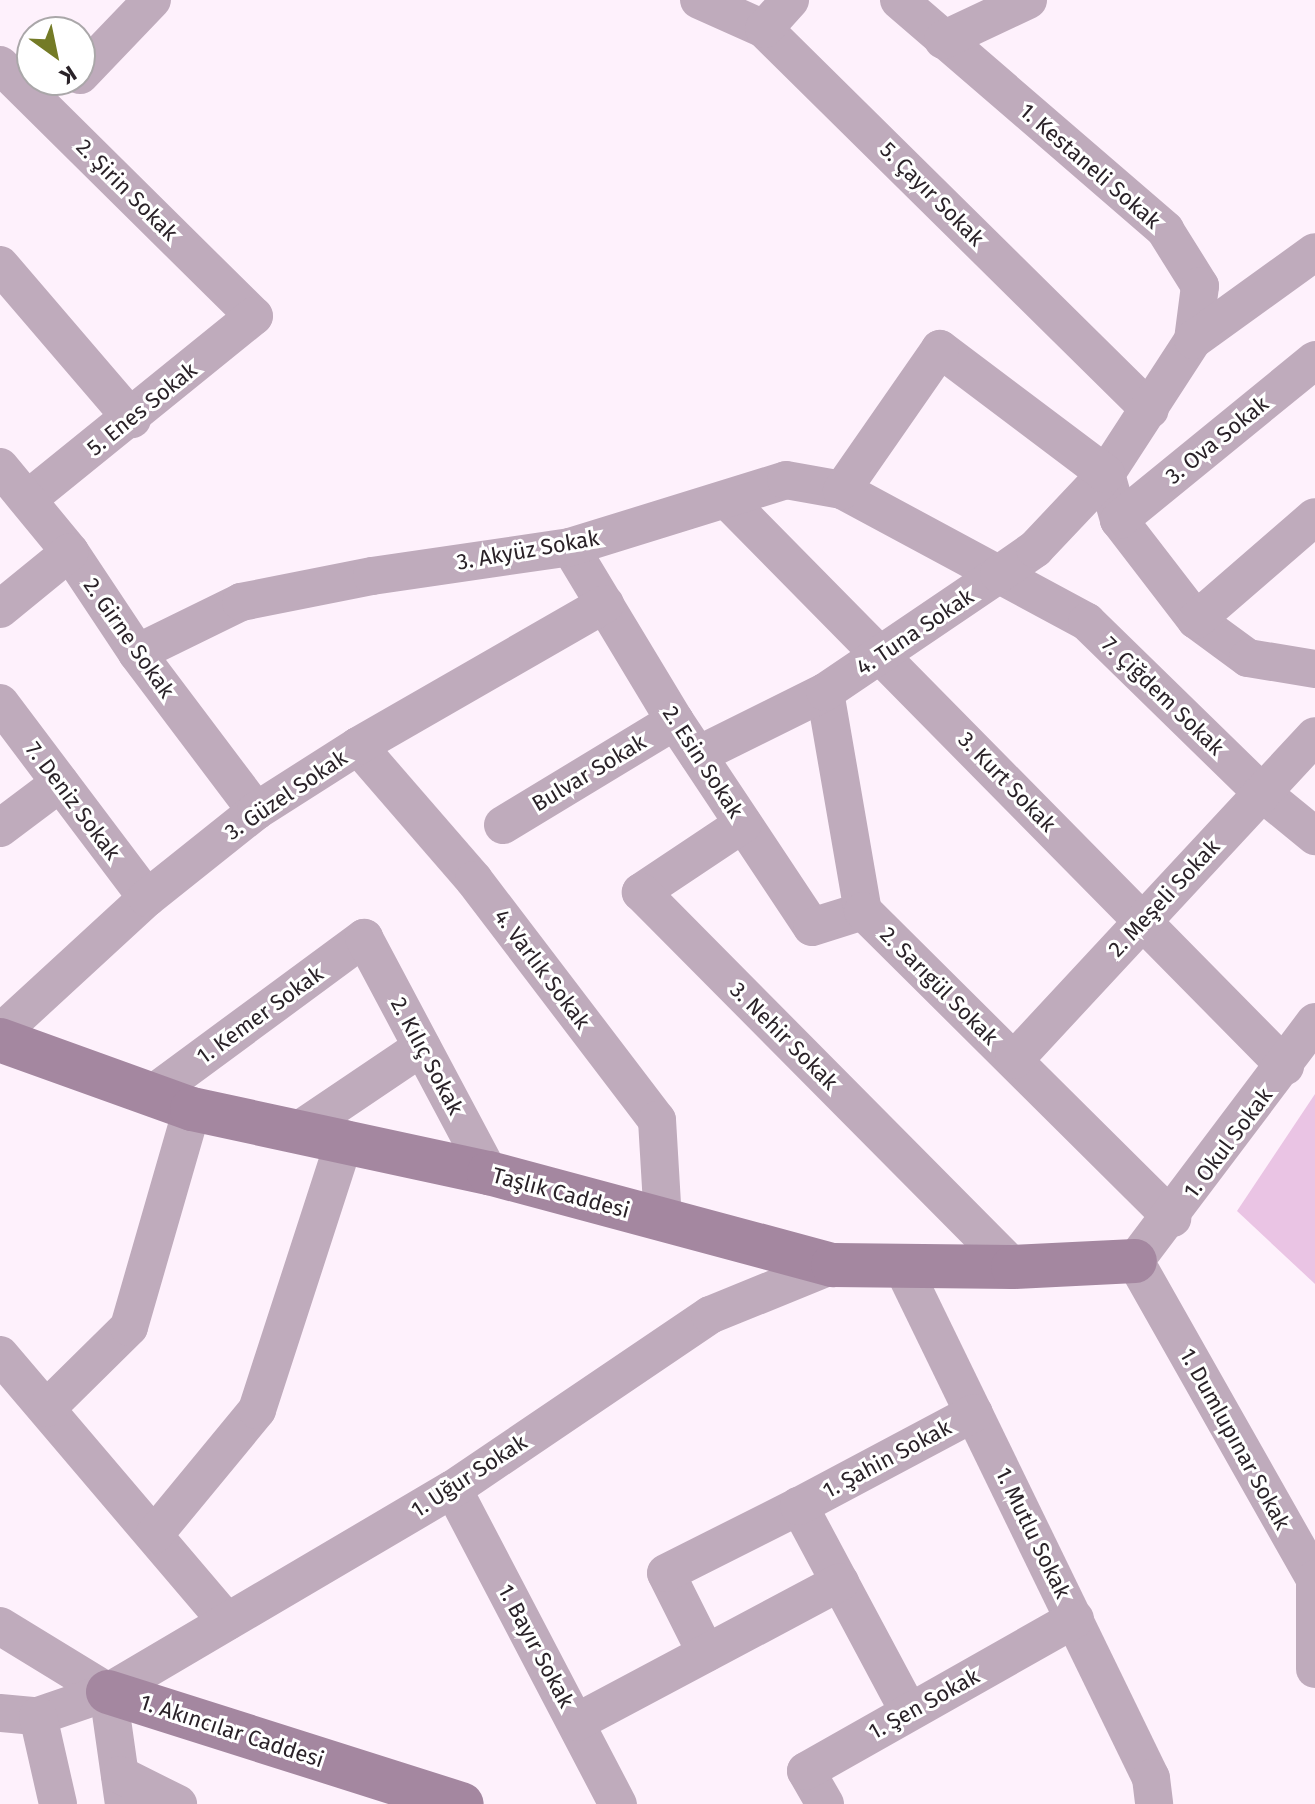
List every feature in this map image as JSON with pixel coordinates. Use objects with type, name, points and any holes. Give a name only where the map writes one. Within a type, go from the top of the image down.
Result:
[{"type":"street","points":[[96,58],[152,0]]},
{"type":"street","name":"5. Çayır Sokak","points":[[699,0],[764,29],[1150,410]]},
{"type":"street","points":[[764,29],[790,0]]},
{"type":"street","name":"1. Kestaneli Sokak","points":[[899,0],[1165,230],[1200,286],[1193,340],[1106,474]]},
{"type":"street","points":[[943,40],[1028,0]]},
{"type":"street","name":"2. Şirin Sokak","points":[[0,65],[254,316]]},
{"type":"street","points":[[46,110],[60,96]]},
{"type":"street","points":[[1193,340],[1315,252]]},
{"type":"street","points":[[0,265],[132,419]]},
{"type":"street","name":"5. Enes Sokak","points":[[28,499],[132,419],[254,316]]},
{"type":"street","points":[[842,490],[940,349],[1106,474],[1119,520],[1196,620],[1248,658],[1315,669]]},
{"type":"street","name":"3. Ova Sokak","points":[[1119,520],[1315,360]]},
{"type":"street","name":"2. Girne Sokak","points":[[0,467],[70,552],[137,653],[256,811]]},
{"type":"street","name":"4. Tuna Sokak","points":[[698,755],[825,692],[999,574],[1035,549],[1106,474]]},
{"type":"street","name":"3. Akyüz Sokak","points":[[137,653],[241,602],[372,576],[570,547],[786,480],[842,490],[999,574]]},
{"type":"street","name":"3. Kurt Sokak","points":[[727,500],[883,653],[1285,1066]]},
{"type":"street","points":[[1196,620],[1315,517]]},
{"type":"street","name":"2. Esin Sokak","points":[[570,547],[675,721],[812,927],[863,911]]},
{"type":"street","points":[[0,609],[70,552]]},
{"type":"street","name":"7. Çiğdem Sokak","points":[[999,574],[1087,622],[1261,792],[1315,836]]},
{"type":"street","name":"3. Güzel Sokak","points":[[0,1033],[147,898],[256,811],[358,746],[605,604]]},
{"type":"street","name":"2. Sarıgül Sokak","points":[[825,692],[863,911],[1172,1218]]},
{"type":"street","name":"7. Deniz Sokak","points":[[0,703],[147,898]]},
{"type":"street","name":"Bulvar Sokak","points":[[503,825],[675,721]]},
{"type":"street","name":"2. Meşeli Sokak","points":[[1014,1060],[1315,736]]},
{"type":"street","name":"4. Varlık Sokak","points":[[358,746],[474,880],[657,1120],[663,1220]]},
{"type":"street","points":[[0,828],[60,783]]},
{"type":"street","name":"3. Nehir Sokak","points":[[743,824],[641,892],[1013,1267]]},
{"type":"street","name":"2. Kılıç Sokak","points":[[364,938],[489,1173]]},
{"type":"street","name":"1. Kemer Sokak","points":[[174,1100],[364,938]]},
{"type":"street","name":"1. Okul Sokak","points":[[1135,1261],[1172,1218],[1315,1022]]},
{"type":"street","name":"Taşlık Caddesi","points":[[0,1040],[174,1100],[489,1173],[833,1265],[1013,1267],[1135,1261]]},
{"type":"street","points":[[299,1130],[422,1047]]},
{"type":"street","points":[[47,1408],[129,1327],[174,1100]]},
{"type":"street","points":[[154,1535],[257,1410],[345,1139]]},
{"type":"street","name":"1. Dumlupınar Sokak","points":[[1135,1261],[1315,1579],[1315,1669]]},
{"type":"street","name":"1. Uğur Sokak","points":[[108,1692],[453,1489],[710,1315],[833,1265]]},
{"type":"street","name":"1. Mutlu Sokak","points":[[902,1266],[1151,1778],[1154,1804]]},
{"type":"street","points":[[0,1355],[227,1622]]},
{"type":"street","name":"1. Şahin Sokak","points":[[706,1653],[666,1573],[974,1413]]},
{"type":"street","name":"1. Bayır Sokak","points":[[453,1489],[618,1804]]},
{"type":"street","name":"1. Şahin Sokak","points":[[799,1506],[909,1712]]},
{"type":"street","points":[[577,1722],[840,1582]]},
{"type":"street","name":"1. Şen Sokak","points":[[825,1804],[806,1771],[1075,1619]]},
{"type":"street","points":[[0,1626],[108,1692]]},
{"type":"street","points":[[0,1713],[38,1716],[108,1692]]},
{"type":"street","points":[[108,1692],[122,1790],[178,1804]]},
{"type":"street","name":"1. Akıncılar Caddesi","points":[[108,1692],[462,1804]]},
{"type":"street","points":[[38,1716],[58,1804]]},
{"type":"shaded area","points":[[1315,1094],[1315,1284],[1237,1211]]}]
